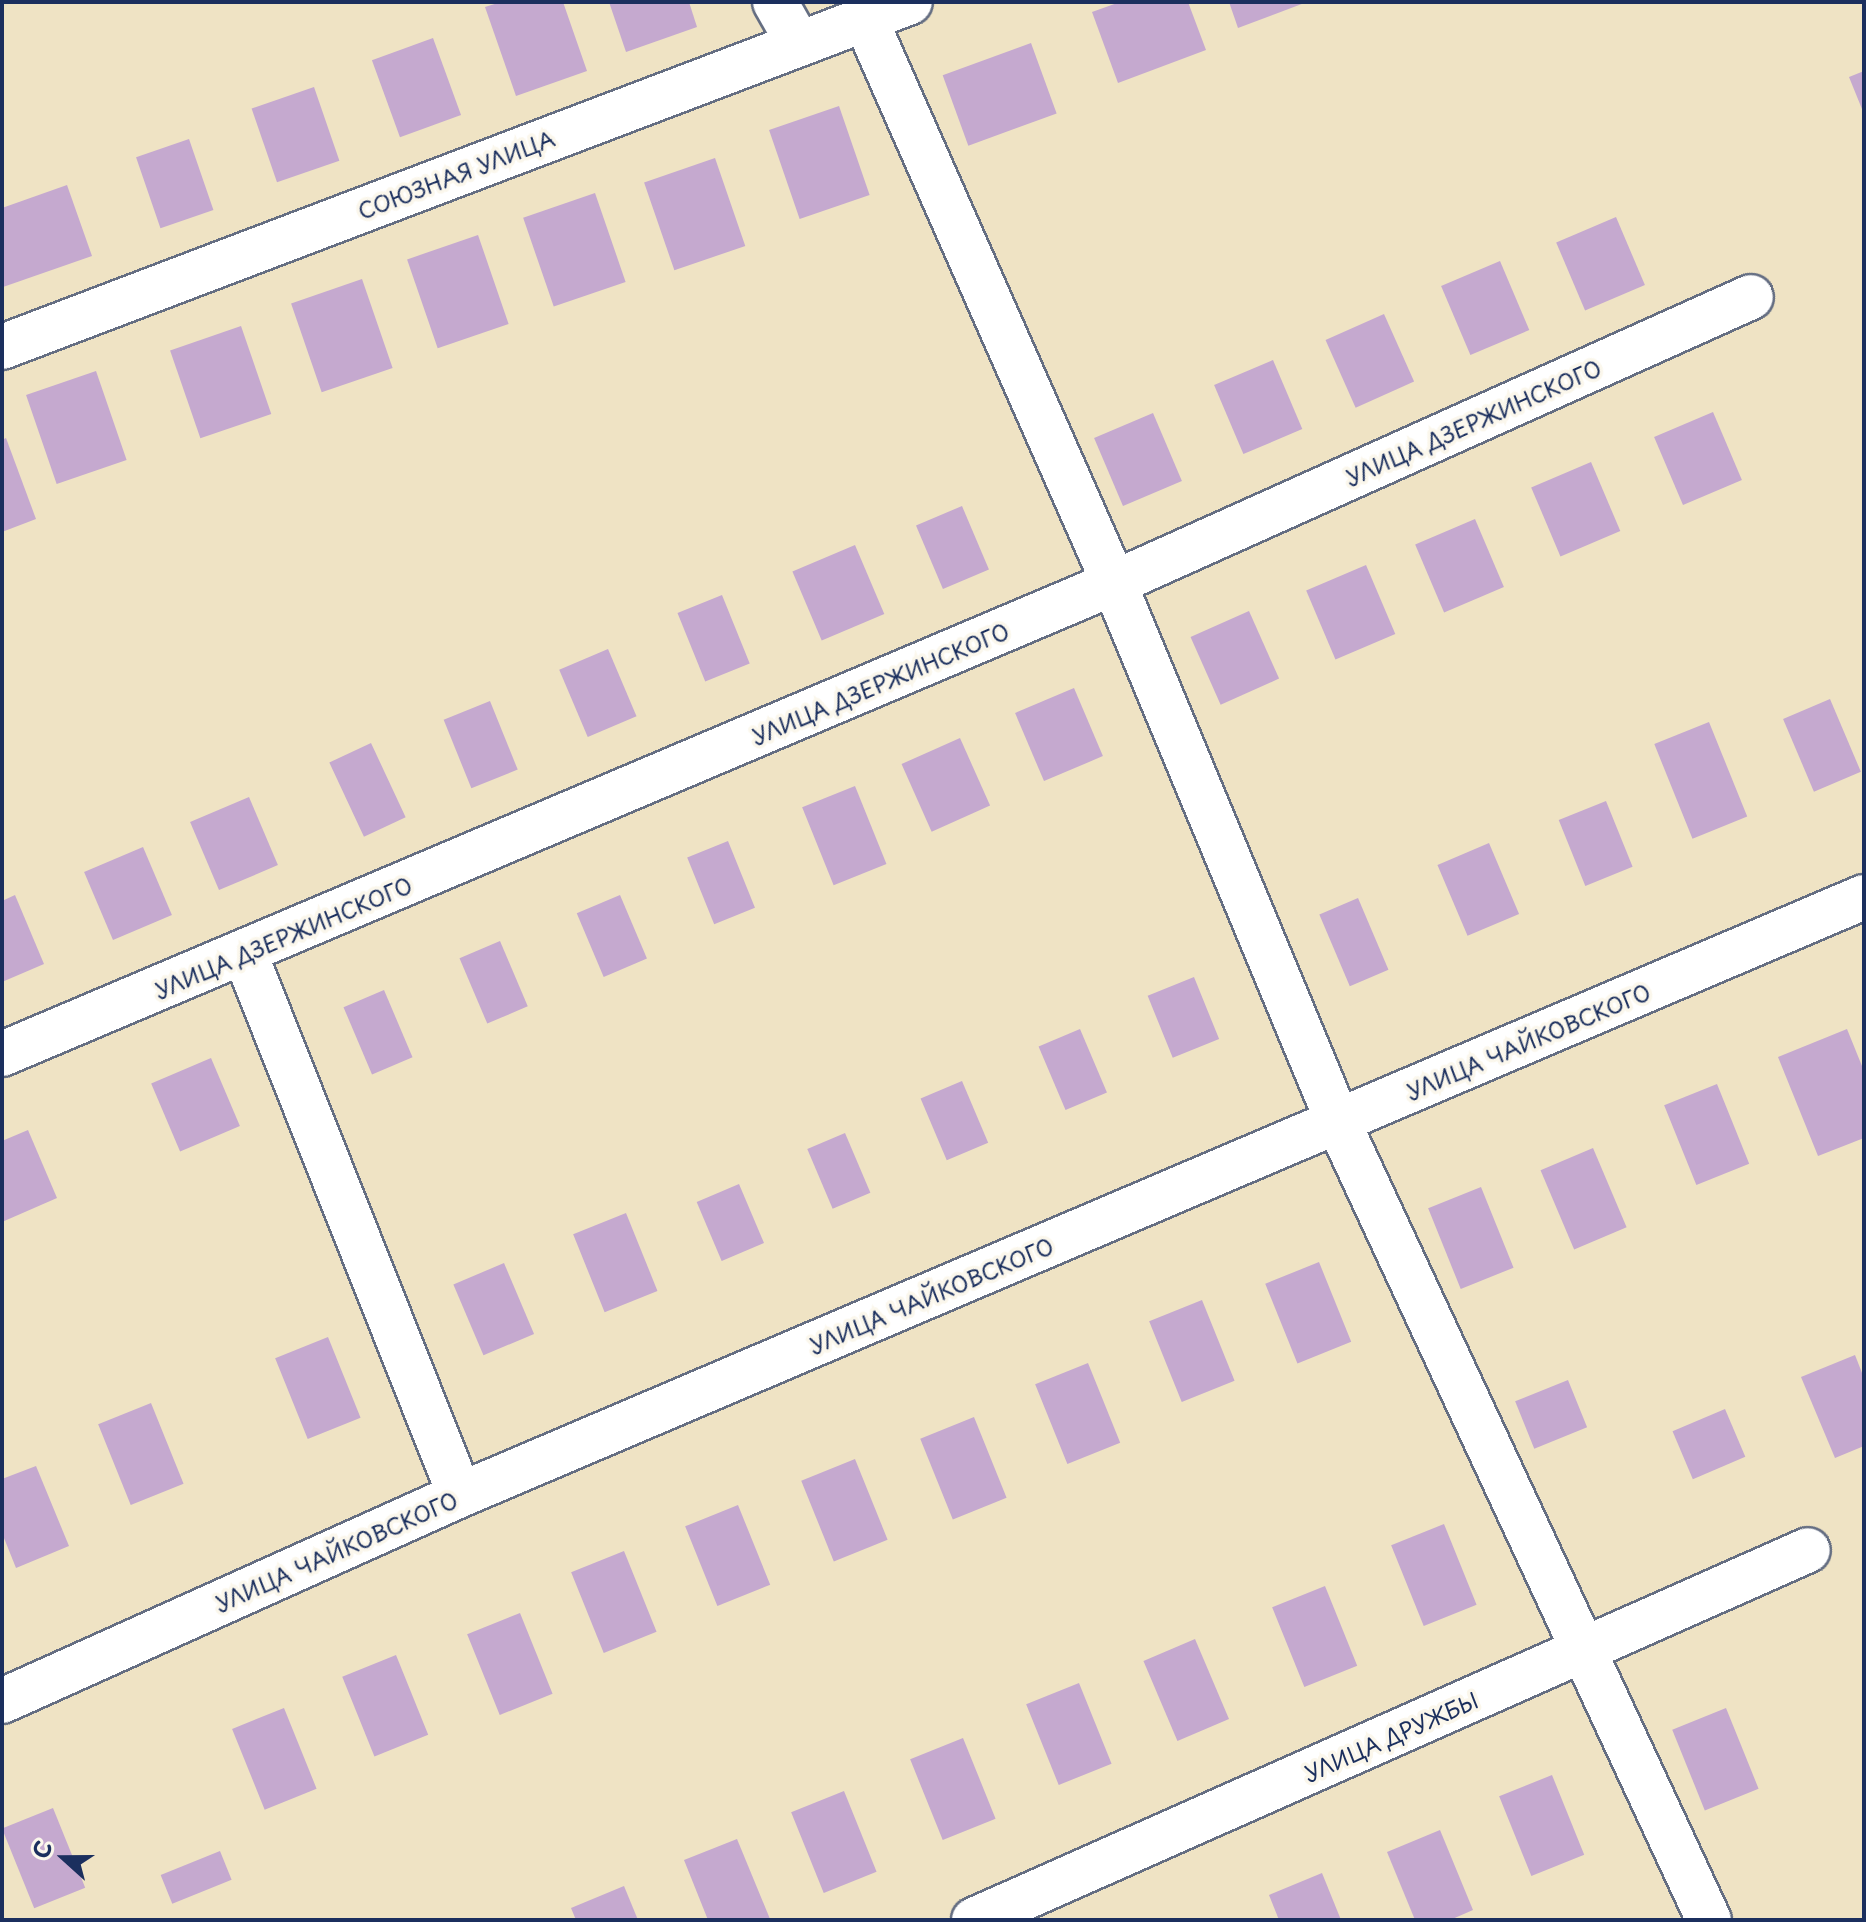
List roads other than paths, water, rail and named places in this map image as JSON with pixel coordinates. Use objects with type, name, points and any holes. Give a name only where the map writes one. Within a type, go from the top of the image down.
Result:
[{"type":"street","points":[[775,2],[799,44]]},
{"type":"street","name":"СОЮЗНАЯ УЛИЦА","points":[[2,347],[910,2]]},
{"type":"street","points":[[866,21],[1114,583],[1338,1122],[1709,1920]]},
{"type":"street","name":"УЛИЦА ДЗЕРЖИНСКОГО","points":[[2,1054],[245,954],[1114,583],[1751,297]]},
{"type":"street","name":"УЛИЦА ЧАЙКОВСКОГО","points":[[2,1701],[460,1495],[1864,897]]},
{"type":"street","points":[[245,954],[460,1495]]},
{"type":"street","name":"УЛИЦА ДРУЖБЫ","points":[[974,1920],[1808,1550]]}]
